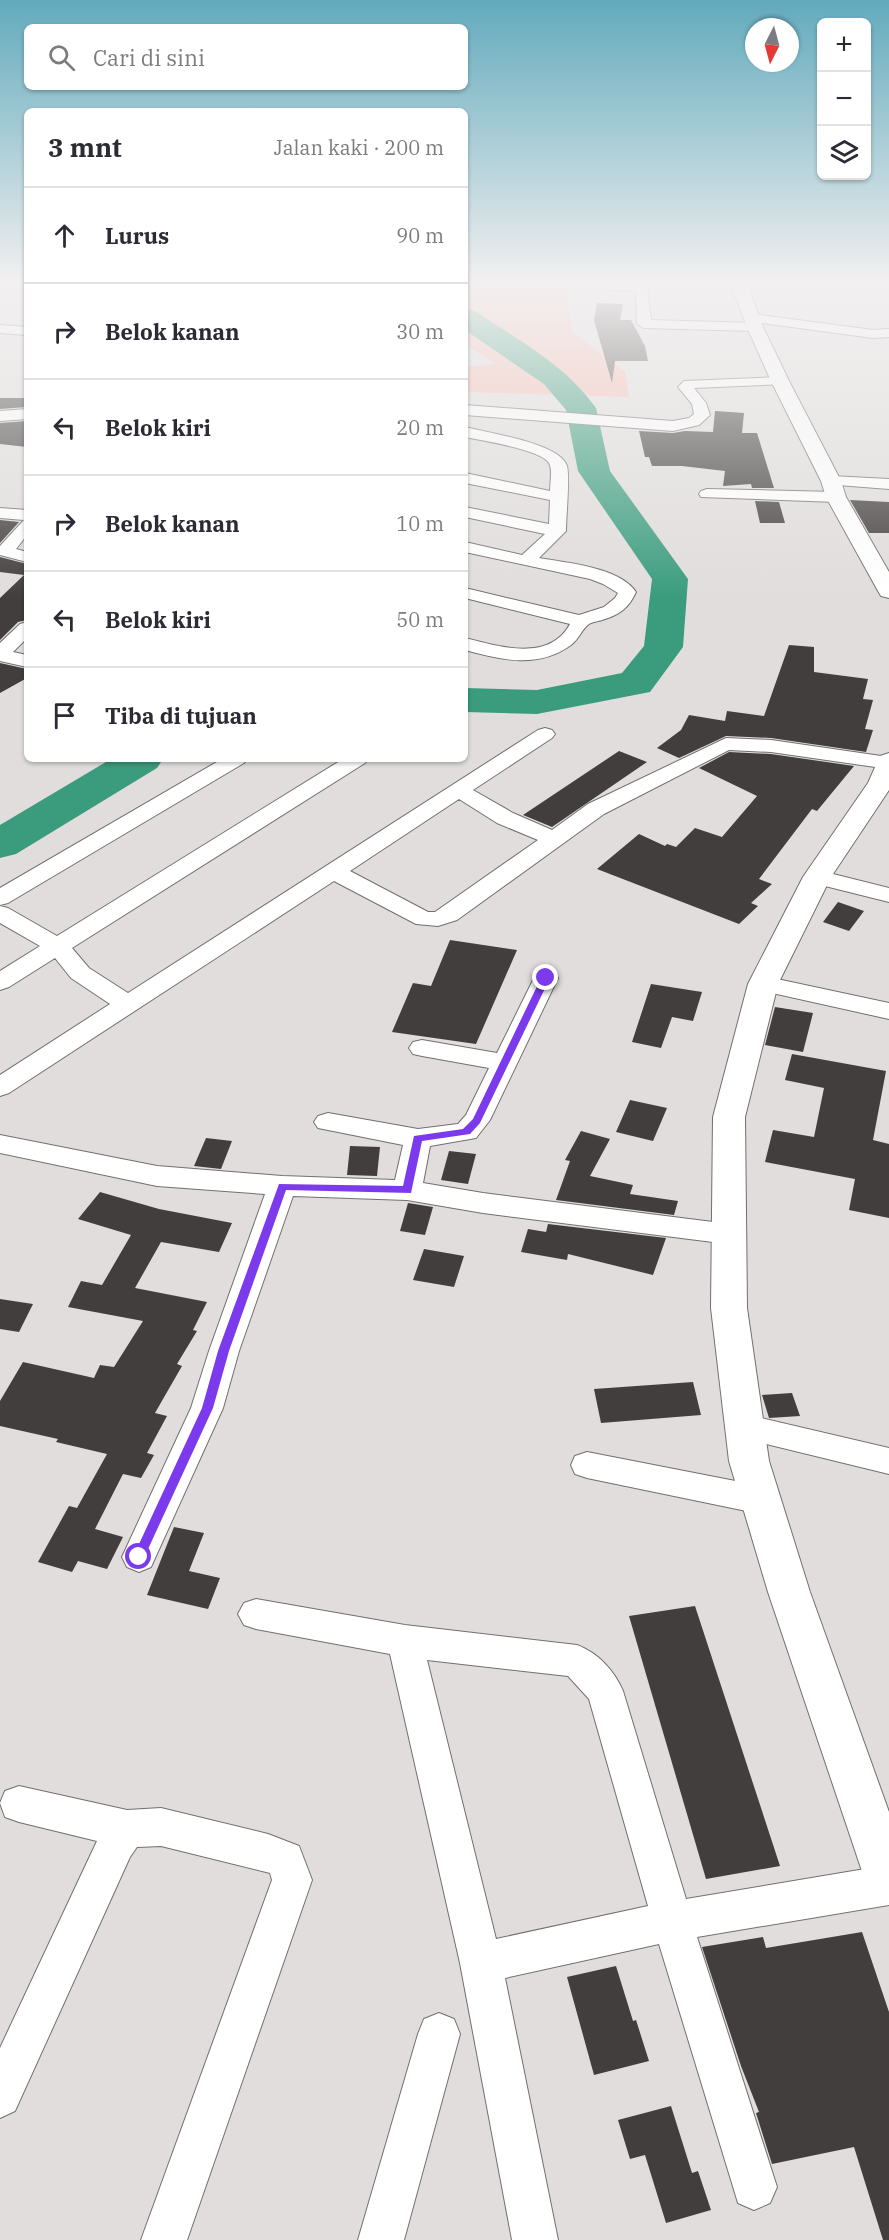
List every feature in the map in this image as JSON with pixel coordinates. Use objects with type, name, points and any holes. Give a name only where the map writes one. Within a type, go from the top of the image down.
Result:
[{"type":"street","points":[[468,410],[673,426],[699,419],[702,415],[695,397],[687,389]]},
{"type":"street","points":[[784,389],[833,489],[883,569],[889,591]]},
{"type":"street","points":[[0,416],[24,414]]},
{"type":"street","points":[[468,433],[540,450],[553,456],[560,466],[557,531],[526,561]]},
{"type":"street","points":[[468,447],[560,466]]},
{"type":"street","points":[[468,479],[558,497]]},
{"type":"street","points":[[707,494],[833,489],[889,484]]},
{"type":"street","points":[[0,513],[24,515]]},
{"type":"street","points":[[468,513],[557,531]]},
{"type":"street","points":[[24,528],[5,551],[24,556]]},
{"type":"street","points":[[468,548],[609,579],[623,585],[627,592],[623,601],[611,611],[580,621],[468,594]]},
{"type":"street","points":[[468,645],[518,657],[536,656],[568,639],[575,632],[580,621]]},
{"type":"street","points":[[24,631],[3,651],[3,656],[24,660]]},
{"type":"street","points":[[0,1087],[126,1003],[545,734]]},
{"type":"street","points":[[333,871],[424,919],[438,920],[449,915],[596,809],[726,744],[771,746],[887,773],[817,877],[763,984],[729,1117],[729,1308],[749,1461],[789,1592],[889,1880]]},
{"type":"street","points":[[0,897],[232,762]]},
{"type":"street","points":[[0,982],[353,762]]},
{"type":"street","points":[[458,790],[505,819],[554,839]]},
{"type":"street","points":[[817,877],[889,895]]},
{"type":"street","points":[[0,913],[57,946],[80,973],[126,1003]]},
{"type":"street","points":[[328,1122],[418,1138],[466,1132],[477,1120],[546,978]]},
{"type":"street","points":[[763,984],[889,1011]]},
{"type":"street","points":[[422,1048],[505,1063]]},
{"type":"street","points":[[407,1190],[418,1138]]},
{"type":"street","points":[[0,1144],[157,1176],[282,1186],[407,1190],[483,1203],[729,1234]]},
{"type":"street","points":[[139,1557],[207,1408],[224,1351],[282,1186]]},
{"type":"street","points":[[744,1427],[889,1461]]},
{"type":"street","points":[[587,1465],[761,1500]]},
{"type":"street","points":[[256,1614],[405,1641],[577,1661],[592,1675],[605,1691],[672,1921],[754,2187]]},
{"type":"street","points":[[405,1641],[481,1963],[535,2240]]},
{"type":"street","points":[[19,1804],[127,1829],[161,1827],[268,1852],[285,1860],[292,1880],[164,2240]]},
{"type":"street","points":[[0,2096],[116,1844],[127,1829]]},
{"type":"street","points":[[481,1963],[672,1921],[889,1885]]},
{"type":"street","points":[[381,2240],[439,2034]]},
{"type":"shaded area","points":[[468,389],[628,389],[629,397],[468,392]]},
{"type":"building","points":[[0,398],[24,398],[24,407],[0,409]]},
{"type":"building","points":[[715,411],[744,413],[742,433],[757,433],[774,488],[752,488],[751,484],[723,486],[725,471],[682,466],[652,466],[649,457],[645,457],[639,431],[713,432]]},
{"type":"building","points":[[24,421],[24,447],[0,444],[0,423]]},
{"type":"building","points":[[850,500],[889,502],[889,533],[869,533]]},
{"type":"building","points":[[755,501],[779,502],[785,523],[760,523]]},
{"type":"building","points":[[0,520],[19,522],[0,543]]},
{"type":"building","points":[[0,557],[24,563],[24,575],[0,572]]},
{"type":"building","points":[[24,575],[24,621],[18,622],[0,640],[0,598]]},
{"type":"building","points":[[789,645],[814,647],[814,672],[868,679],[863,699],[873,700],[865,729],[873,730],[866,752],[771,738],[726,736],[679,758],[657,748],[681,730],[689,715],[725,721],[727,711],[764,716]]},
{"type":"building","points":[[0,663],[24,668],[24,680],[0,693]]},
{"type":"building","points":[[619,751],[647,762],[552,827],[523,815]]},
{"type":"building","points":[[729,752],[771,754],[854,766],[817,811],[812,809],[759,879],[772,884],[751,903],[758,906],[739,924],[597,869],[639,834],[665,846],[667,844],[676,847],[695,828],[722,837],[757,796],[699,768]]},
{"type":"building","points":[[838,902],[864,911],[849,931],[823,922]]},
{"type":"building","points":[[450,940],[517,950],[476,1044],[392,1032],[413,983],[431,986]]},
{"type":"building","points":[[651,984],[702,992],[693,1021],[672,1017],[661,1048],[632,1042]]},
{"type":"building","points":[[775,1007],[813,1013],[803,1052],[765,1045]]},
{"type":"building","points":[[792,1054],[886,1071],[873,1140],[889,1144],[889,1218],[849,1210],[855,1179],[765,1162],[773,1130],[814,1137],[824,1088],[785,1080]]},
{"type":"building","points":[[630,1100],[667,1108],[653,1141],[616,1132]]},
{"type":"building","points":[[581,1131],[610,1139],[590,1176],[633,1185],[630,1194],[678,1201],[674,1215],[556,1200],[570,1161],[565,1160]]},
{"type":"building","points":[[206,1138],[232,1141],[221,1169],[194,1166]]},
{"type":"building","points":[[350,1146],[380,1147],[377,1176],[347,1175]]},
{"type":"building","points":[[449,1151],[476,1154],[468,1184],[441,1180]]},
{"type":"building","points":[[100,1192],[159,1209],[232,1223],[219,1252],[161,1242],[135,1288],[207,1302],[193,1330],[197,1331],[177,1364],[182,1366],[155,1413],[167,1416],[147,1453],[154,1455],[141,1478],[123,1474],[95,1529],[123,1537],[107,1569],[78,1561],[72,1572],[38,1562],[69,1506],[77,1508],[107,1454],[56,1442],[58,1439],[0,1426],[0,1401],[23,1362],[94,1378],[100,1365],[114,1367],[143,1321],[68,1307],[81,1281],[102,1285],[131,1235],[78,1219]]},
{"type":"building","points":[[408,1203],[433,1207],[425,1235],[400,1231]]},
{"type":"building","points":[[548,1224],[666,1238],[653,1275],[568,1254],[567,1260],[521,1252],[528,1229],[546,1232]]},
{"type":"building","points":[[424,1249],[464,1256],[454,1287],[413,1280]]},
{"type":"building","points":[[0,1299],[33,1304],[19,1332],[0,1329]]},
{"type":"building","points":[[693,1382],[701,1415],[601,1423],[594,1389]]},
{"type":"building","points":[[792,1393],[800,1416],[769,1418],[762,1395]]},
{"type":"building","points":[[174,1527],[204,1533],[189,1571],[220,1578],[208,1609],[147,1595]]},
{"type":"building","points":[[695,1606],[780,1866],[706,1879],[629,1616]]},
{"type":"building","points":[[862,1932],[889,2012],[889,2240],[883,2240],[854,2147],[772,2164],[756,2113],[759,2112],[741,2066],[702,1947],[763,1937],[766,1948]]},
{"type":"building","points":[[616,1966],[633,2021],[636,2020],[649,2061],[594,2075],[567,1977]]},
{"type":"building","points":[[671,2106],[692,2173],[698,2171],[711,2210],[666,2223],[645,2155],[630,2159],[618,2120]]},
{"type":"waterway","points":[[468,700],[537,702],[636,683],[663,647],[670,579],[594,471],[581,408],[564,389]]},
{"type":"waterway","points":[[0,844],[137,762]]},
{"type":"route","points":[[139,1557],[207,1408],[224,1351],[282,1186],[407,1190],[418,1138],[466,1132],[477,1120],[546,978]]}]
